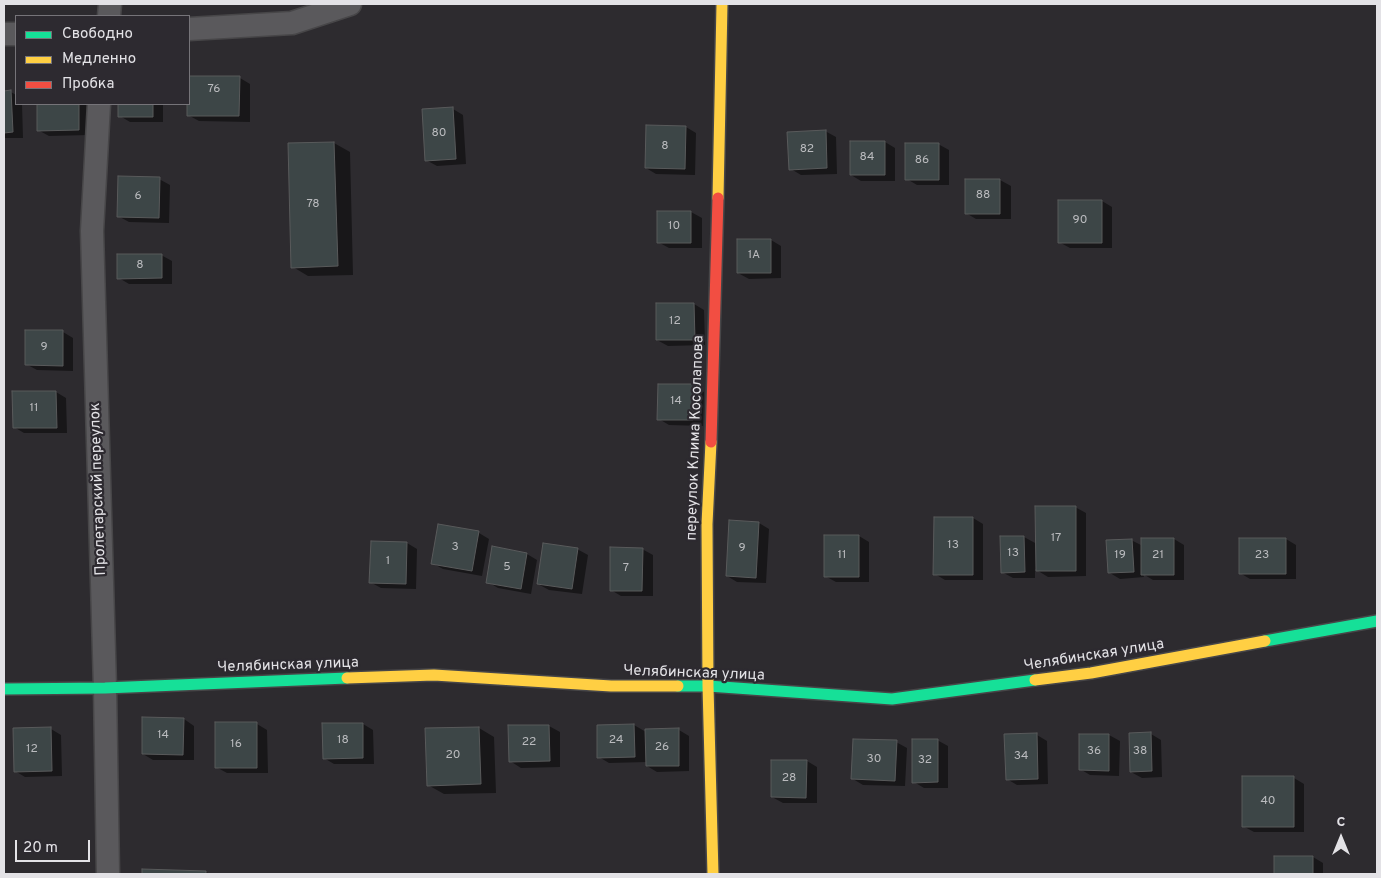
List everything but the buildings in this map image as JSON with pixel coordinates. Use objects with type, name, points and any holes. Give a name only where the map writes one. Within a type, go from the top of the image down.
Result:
[{"type":"street","points":[[190,30],[292,23],[350,4]]},
{"type":"street","name":"переулок Клима Косолапова","points":[[713,874],[706,524],[713,397],[722,4]]},
{"type":"street","name":"Пролетарский переулок","points":[[99,105],[92,232],[105,688],[108,874]]},
{"type":"street","name":"Челябинская улица","points":[[4,689],[105,688],[434,675],[611,686],[708,686],[892,698],[1092,673],[1377,621]]},
{"type":"traffic: fast","points":[[1265,641],[1377,621]]},
{"type":"traffic: fast","points":[[4,689],[105,688],[347,678]]},
{"type":"traffic: fast","points":[[678,686],[708,686],[892,699],[1035,680]]},
{"type":"traffic: slow","points":[[718,198],[722,4]]},
{"type":"traffic: slow","points":[[711,442],[707,524],[708,686],[713,874]]},
{"type":"traffic: slow","points":[[1035,680],[1091,673],[1265,641]]},
{"type":"traffic: slow","points":[[347,678],[434,675],[611,686],[678,686]]},
{"type":"traffic: jam","points":[[711,442],[718,198]]}]
